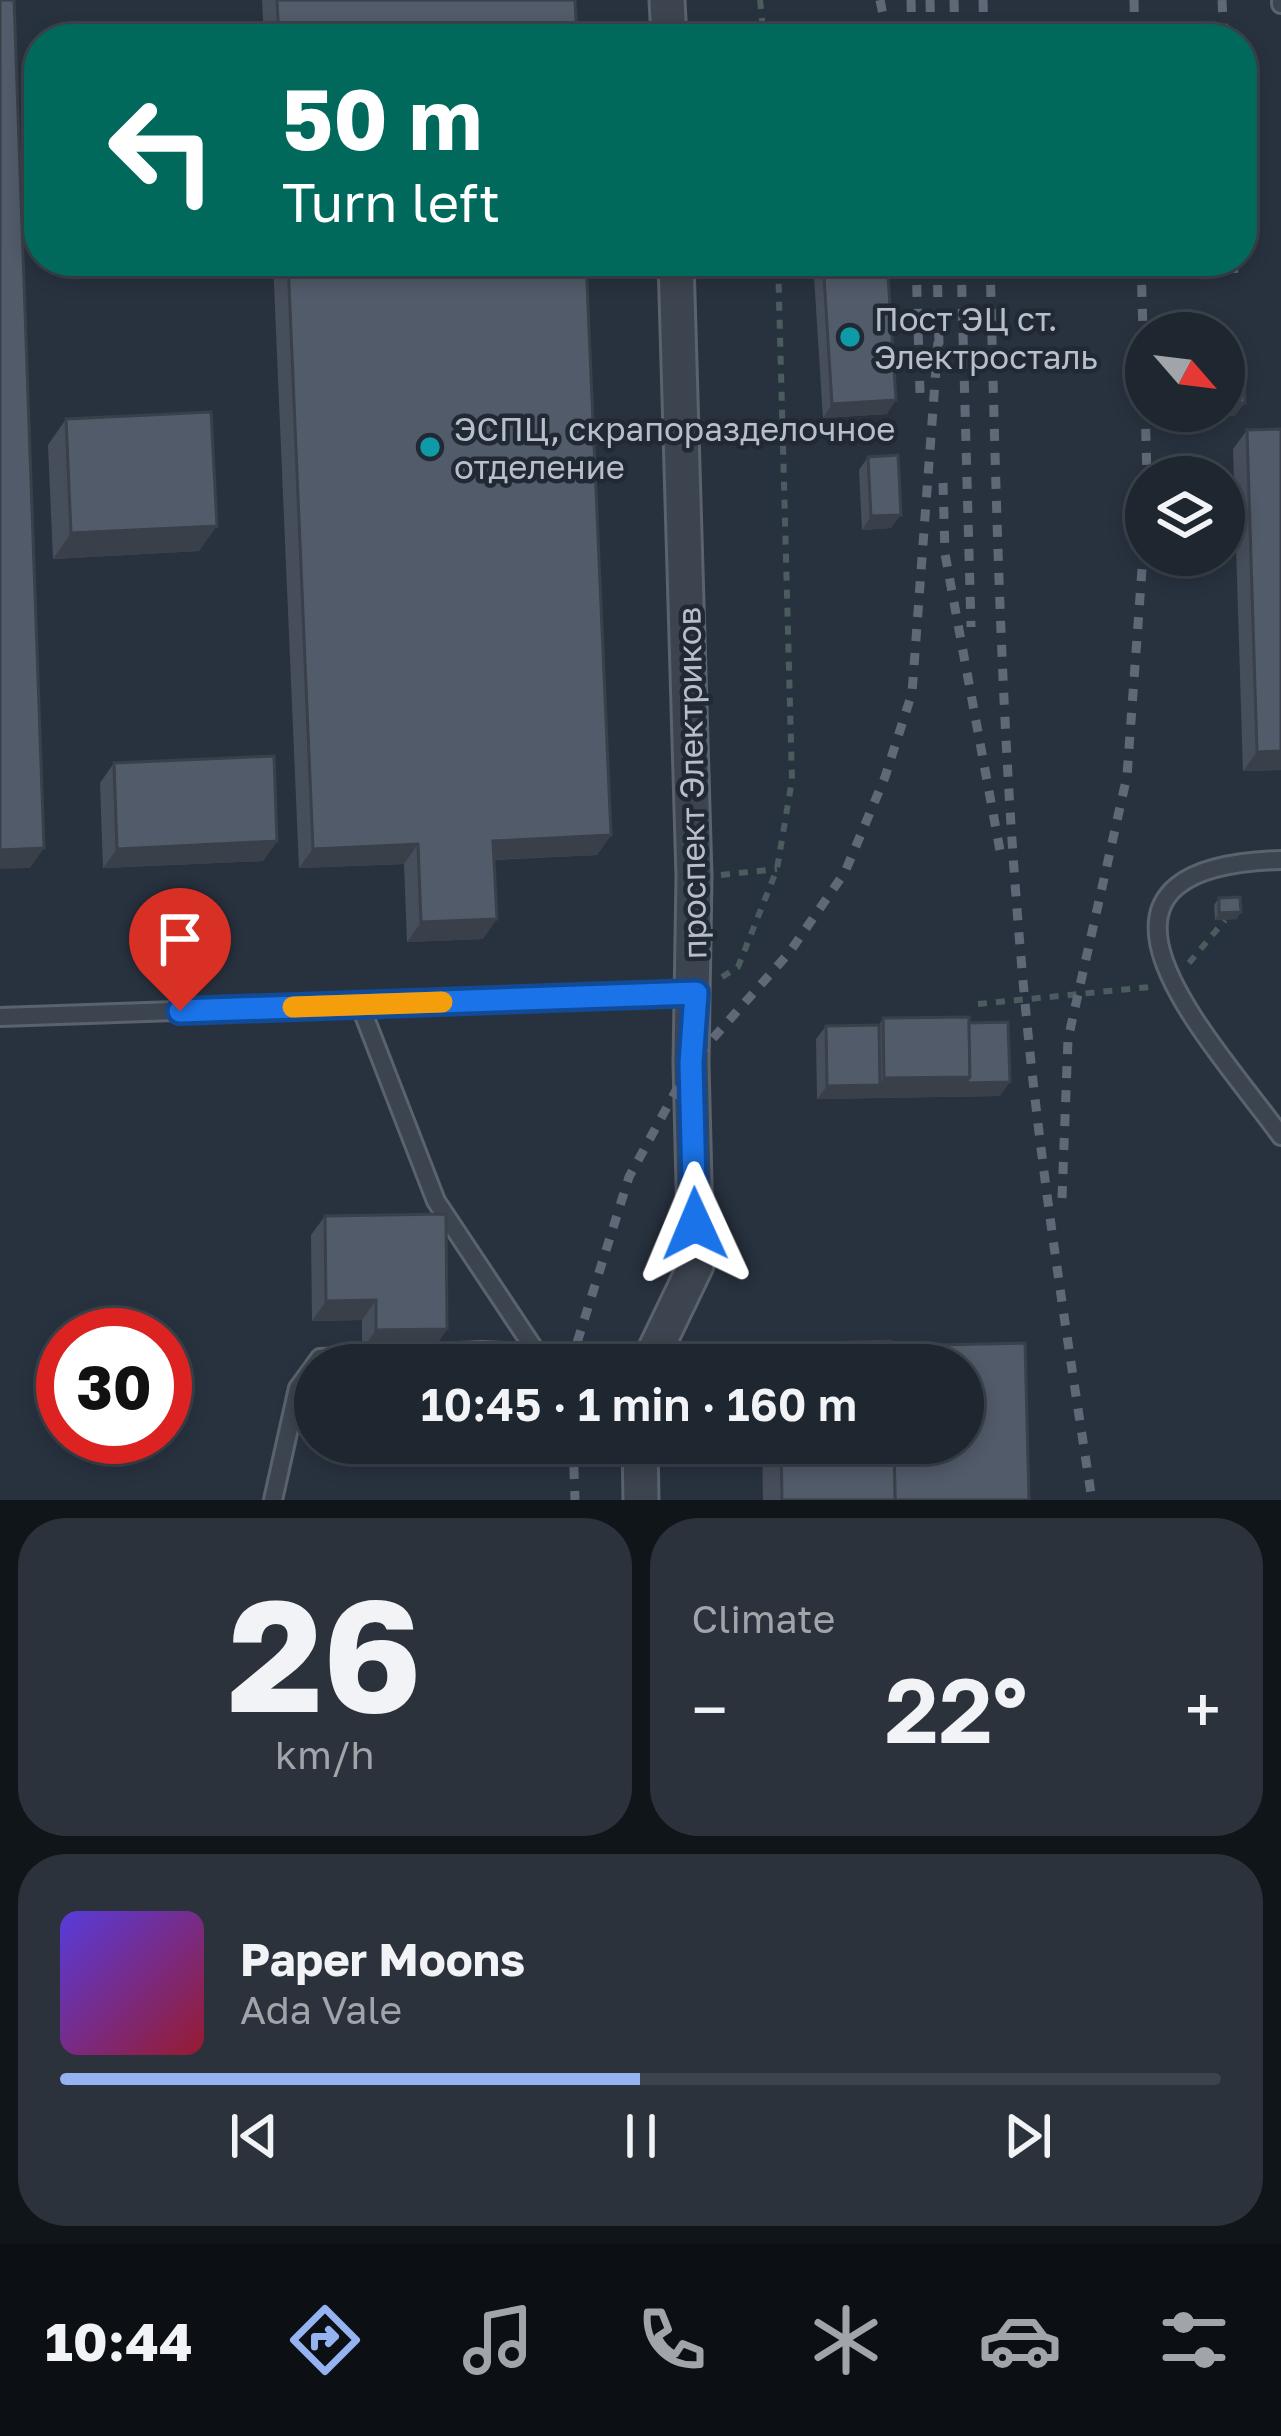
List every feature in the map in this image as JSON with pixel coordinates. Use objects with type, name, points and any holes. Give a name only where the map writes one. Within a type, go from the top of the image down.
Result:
[{"type":"street","name":"проспект Электриков","points":[[658,1344],[696,1265],[691,1063],[696,993],[694,878],[676,276]]},
{"type":"street","points":[[640,1464],[641,1500]]},
{"type":"lane","points":[[1281,860],[1222,862],[1169,890],[1154,925],[1172,984],[1281,1136]]},
{"type":"lane","points":[[0,1017],[696,993]]},
{"type":"lane","points":[[360,1005],[436,1201],[531,1344]]},
{"type":"lane","points":[[273,1500],[294,1406]]},
{"type":"path","points":[[696,993],[738,967],[777,869],[792,780],[778,276]]},
{"type":"path","points":[[694,878],[777,869]]},
{"type":"path","points":[[979,1004],[1172,984],[1226,920]]},
{"type":"building","points":[[0,0],[14,0],[44,848],[0,850]]},
{"type":"building","points":[[277,0],[575,0],[576,24],[278,24]]},
{"type":"building","name":"ЭСПЦ, скрапоразделочное отделение","points":[[289,276],[587,276],[611,835],[493,841],[497,919],[421,922],[418,844],[313,849]]},
{"type":"building","name":"Пост ЭЦ ст. Электросталь","points":[[824,276],[888,276],[896,400],[832,404]]},
{"type":"building","points":[[211,412],[217,526],[71,533],[66,419]]},
{"type":"building","points":[[1281,429],[1281,751],[1257,752],[1247,430]]},
{"type":"building","points":[[898,455],[901,515],[871,516],[868,457]]},
{"type":"building","points":[[274,756],[277,841],[117,849],[114,763]]},
{"type":"building","points":[[1240,897],[1241,912],[1219,913],[1219,898]]},
{"type":"building","points":[[969,1017],[970,1077],[884,1078],[883,1018]]},
{"type":"building","points":[[1008,1022],[1010,1082],[965,1083],[970,1077],[969,1023]]},
{"type":"building","points":[[879,1025],[880,1085],[827,1086],[826,1026]]},
{"type":"building","points":[[446,1214],[447,1329],[376,1330],[376,1300],[326,1301],[325,1216]]},
{"type":"building","points":[[891,1341],[891,1344],[778,1344]]},
{"type":"building","points":[[1025,1343],[1029,1500],[895,1500],[894,1464],[984,1464],[984,1344],[980,1344]]},
{"type":"building","points":[[781,1464],[894,1464],[895,1500],[782,1500]]},
{"type":"railway","points":[[880,0],[885,24]]},
{"type":"railway","points":[[911,0],[912,24]]},
{"type":"railway","points":[[930,0],[931,24]]},
{"type":"railway","points":[[954,0],[955,24]]},
{"type":"railway","points":[[983,0],[984,24]]},
{"type":"railway","points":[[1134,0],[1135,24]]},
{"type":"railway","points":[[1222,0],[1223,24]]},
{"type":"railway","points":[[916,276],[920,393]]},
{"type":"railway","points":[[937,276],[939,345]]},
{"type":"railway","points":[[961,276],[971,627]]},
{"type":"railway","points":[[990,276],[1004,704],[1022,969],[1044,1169],[1092,1500]]},
{"type":"railway","points":[[1141,276],[1146,456]]},
{"type":"railway","points":[[577,1344],[629,1177],[691,1063],[789,953],[845,872],[885,777],[912,693],[939,328]]},
{"type":"railway","points":[[943,483],[945,554],[1001,856]]},
{"type":"railway","points":[[1062,1198],[1068,1039],[1127,776],[1142,576]]},
{"type":"railway","points":[[574,1464],[575,1500]]},
{"type":"slow traffic","points":[[293,1007],[442,1002]]},
{"type":"place","name":"Пост ЭЦ ст. Электросталь","points":[[850,337]]},
{"type":"place","name":"ЭСПЦ, скрапоразделочное отделение","points":[[430,447]]},
{"type":"route","points":[[180,1011],[696,993],[691,1063],[695,1224]]}]
